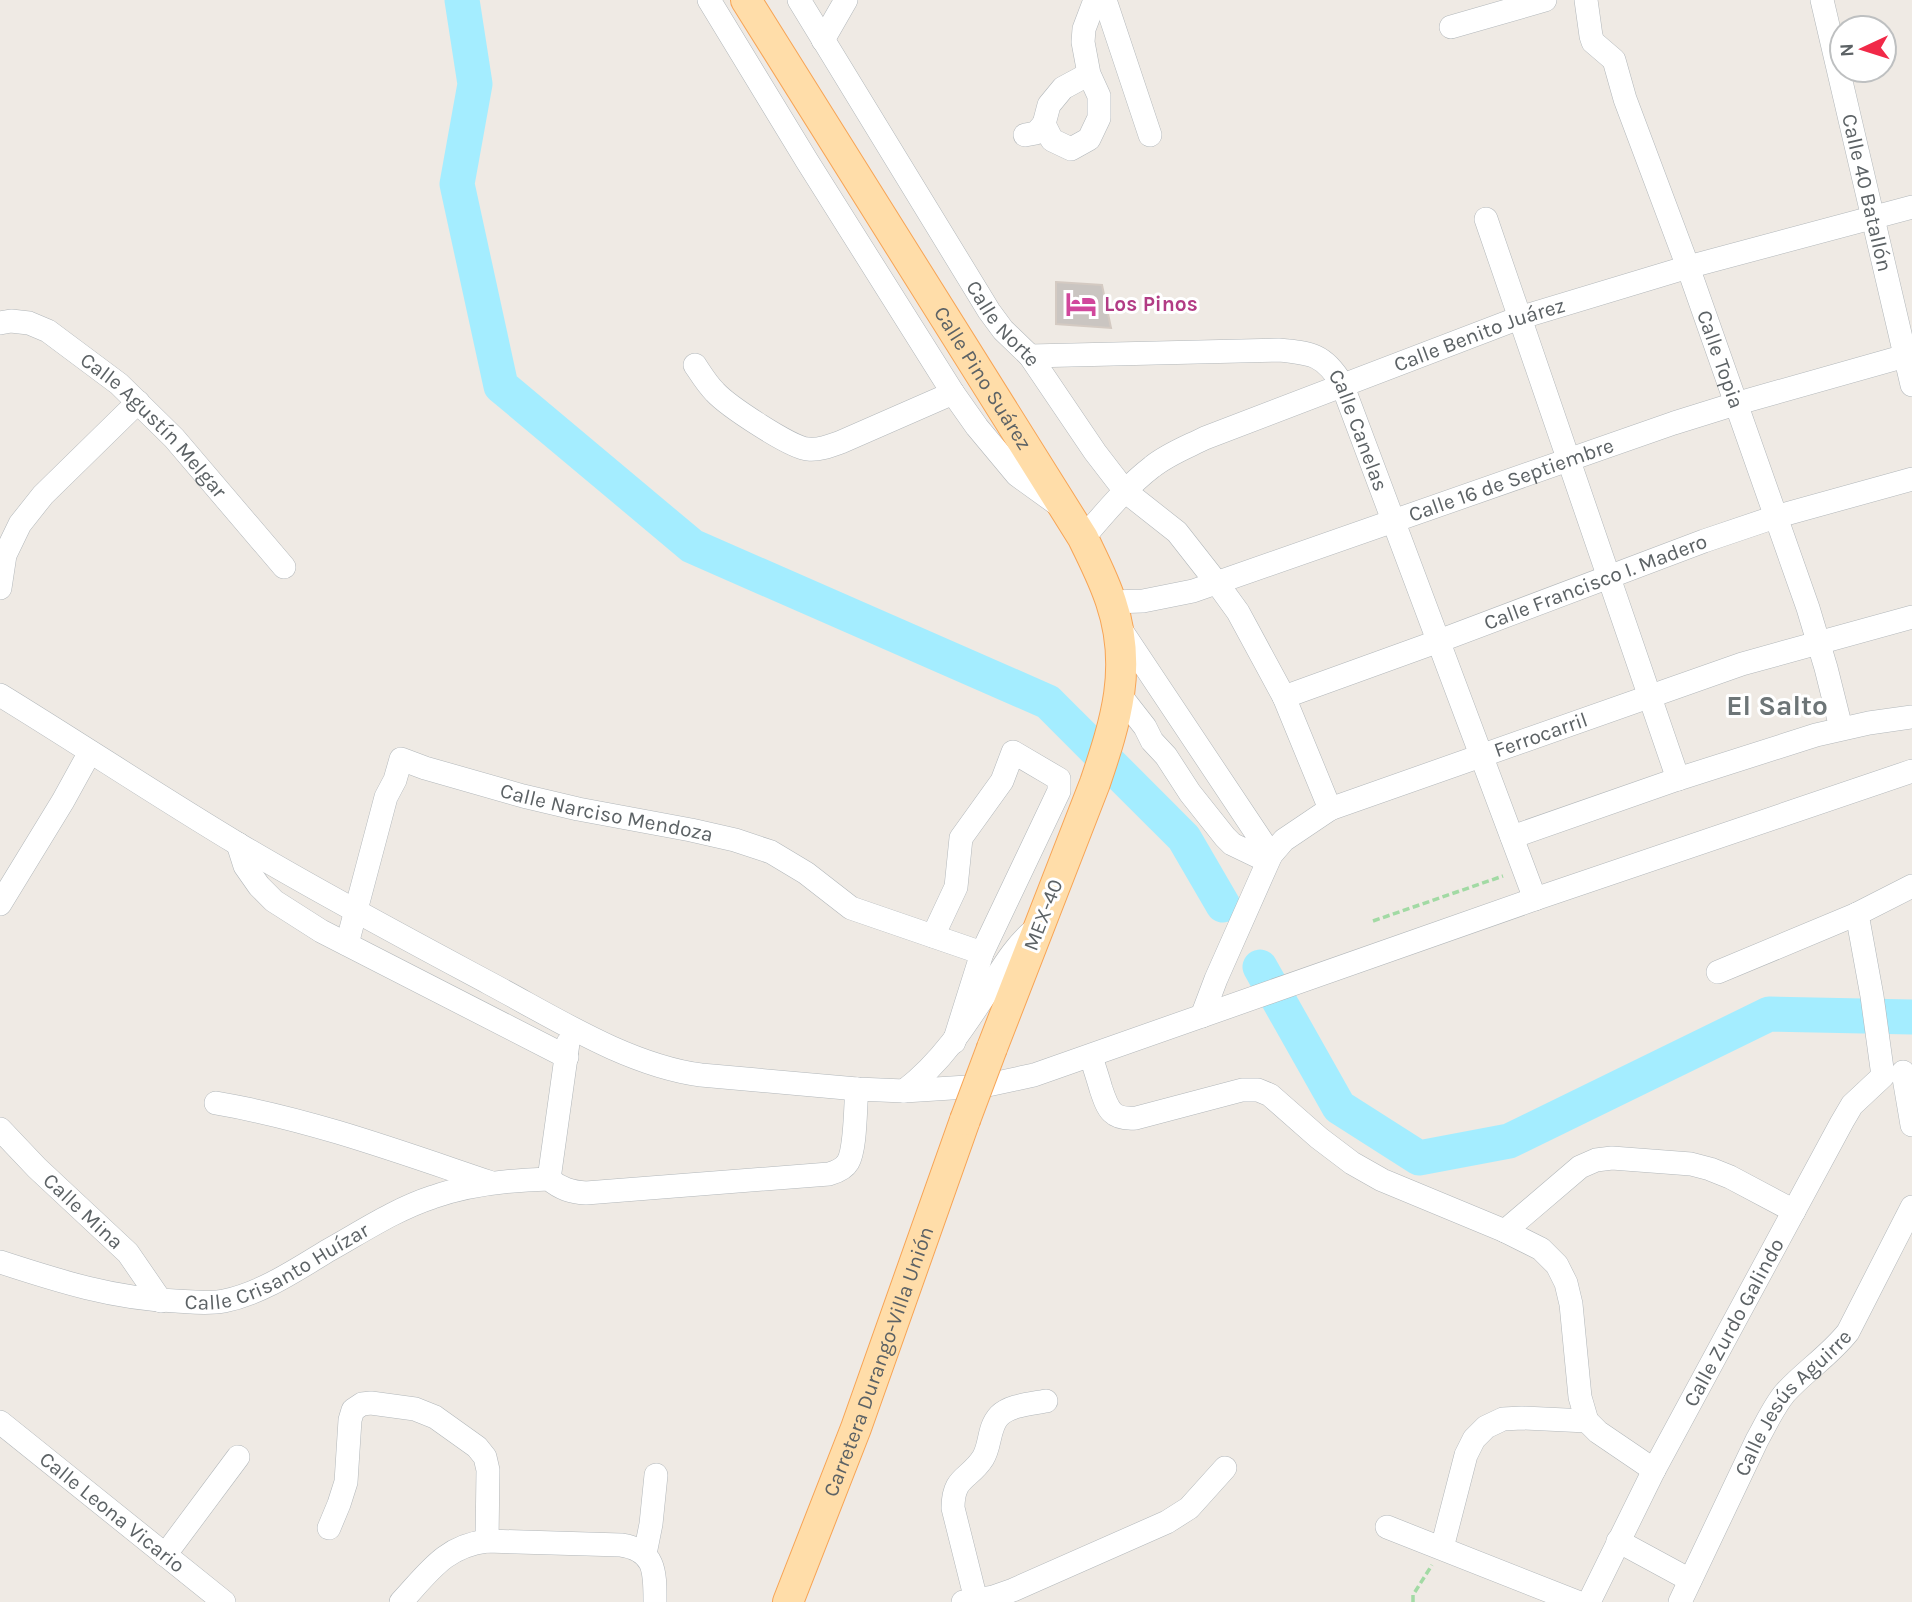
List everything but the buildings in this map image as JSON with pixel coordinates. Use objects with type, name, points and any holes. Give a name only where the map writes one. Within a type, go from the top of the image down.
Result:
[{"type":"main road","name":"Calle Pino Suárez","points":[[746,0],[1083,538],[1114,613],[1121,647],[1120,695]]},
{"type":"main road","name":"MEX-40","points":[[965,1120],[1095,783],[1109,742],[1120,695]]},
{"type":"main road","name":"Carretera Durango-Villa Unión","points":[[788,1602],[856,1428],[965,1120]]},
{"type":"street","points":[[709,0],[953,393],[1017,475],[1065,509]]},
{"type":"street","name":"Calle Norte","points":[[799,0],[989,311],[1030,356],[1125,491],[1177,533],[1217,583]]},
{"type":"street","points":[[823,40],[846,0]]},
{"type":"street","points":[[1089,74],[1063,88],[1035,129],[1071,149],[1089,139],[1099,118],[1099,96],[1089,74],[1083,42],[1084,29],[1095,0]]},
{"type":"street","points":[[1105,0],[1150,135]]},
{"type":"street","points":[[1451,27],[1545,0]]},
{"type":"street","name":"Calle Topia","points":[[1587,0],[1593,42],[1614,60],[1625,99],[1688,267],[1819,642],[1841,728]]},
{"type":"street","name":"Calle 40 Batallón","points":[[1822,0],[1872,217],[1909,354],[1912,385]]},
{"type":"street","name":"Calle Benito Juárez","points":[[1083,538],[1125,491],[1152,467],[1169,455],[1205,438],[1520,318],[1688,267],[1912,207]]},
{"type":"street","points":[[1486,219],[1678,779]]},
{"type":"street","name":"Calle Agustín Melgar","points":[[0,323],[29,323],[48,331],[119,384],[174,438],[284,567]]},
{"type":"street","name":"Calle Canelas","points":[[1030,356],[1278,350],[1297,352],[1324,361],[1342,384],[1535,899]]},
{"type":"street","name":"Calle 16 de Septiembre","points":[[1114,613],[1143,601],[1170,597],[1217,583],[1735,404],[1909,354]]},
{"type":"street","points":[[695,365],[713,391],[730,406],[794,445],[808,449],[841,442],[953,393]]},
{"type":"street","points":[[0,588],[5,555],[20,524],[43,495],[138,401]]},
{"type":"street","name":"Calle Francisco I. Madero","points":[[1284,697],[1704,541],[1774,517],[1912,479]]},
{"type":"street","points":[[1217,583],[1238,612],[1284,697],[1331,808]]},
{"type":"street","points":[[1114,613],[1271,855],[1259,857],[1232,844],[1225,837],[1120,695]]},
{"type":"street","name":"Ferrocarril","points":[[1202,1016],[1271,855],[1284,840],[1331,808],[1742,664],[1912,617]]},
{"type":"street","points":[[0,695],[238,844],[356,912],[637,1059],[680,1072],[904,1091],[983,1086],[1034,1075],[1535,899],[1912,771]]},
{"type":"street","points":[[1512,837],[1678,779],[1841,728],[1912,717]]},
{"type":"street","points":[[0,904],[90,752]]},
{"type":"street","points":[[933,936],[956,887],[961,838],[1002,781],[1013,752],[1059,779],[1059,791],[982,953],[954,1042]]},
{"type":"street","name":"Calle Narciso Mendoza","points":[[347,944],[386,797],[395,780],[401,759],[523,796],[735,839],[771,852],[806,873],[851,908],[982,953]]},
{"type":"street","points":[[238,844],[245,866],[274,901],[321,931],[566,1057]]},
{"type":"street","points":[[1718,972],[1857,914],[1912,886]]},
{"type":"street","points":[[1857,914],[1881,1053],[1900,1073],[1912,1125]]},
{"type":"street","points":[[904,1091],[921,1078],[954,1042],[1012,953],[1038,927]]},
{"type":"street","points":[[439,992],[452,963]]},
{"type":"street","points":[[549,1180],[571,1026]]},
{"type":"street","points":[[1091,1056],[1107,1108],[1116,1116],[1136,1118],[1242,1090],[1258,1090],[1270,1095],[1341,1154],[1382,1180],[1505,1231],[1541,1249],[1557,1265],[1566,1283],[1571,1304],[1580,1398],[1587,1421],[1598,1432],[1654,1470]]},
{"type":"street","name":"Calle Zurdo Galindo","points":[[1589,1602],[1654,1470],[1852,1105],[1900,1073]]},
{"type":"street","name":"Calle Crisanto Huízar","points":[[0,1262],[111,1294],[162,1301],[222,1301],[265,1287],[406,1208],[458,1189],[492,1183],[549,1180],[559,1188],[586,1193],[830,1174],[848,1162],[852,1148],[857,1089]]},
{"type":"street","points":[[216,1103],[287,1117],[492,1183]]},
{"type":"street","name":"Calle Mina","points":[[0,1129],[37,1168],[128,1253],[162,1301]]},
{"type":"street","points":[[1505,1231],[1580,1167],[1612,1157],[1692,1164],[1710,1169],[1794,1211]]},
{"type":"street","name":"Calle Jesús Aguirre","points":[[1680,1602],[1769,1418],[1783,1395],[1835,1349],[1848,1332],[1912,1207]]},
{"type":"street","points":[[1046,1401],[1009,1409],[999,1416],[992,1426],[988,1448],[982,1459],[958,1483],[953,1495],[969,1601],[1013,1590],[1167,1522],[1189,1508],[1225,1468]]},
{"type":"street","points":[[329,1528],[346,1482],[353,1410],[362,1404],[371,1403],[415,1409],[425,1413],[449,1426],[477,1447],[485,1457],[488,1470],[487,1541]]},
{"type":"street","points":[[1442,1548],[1466,1455],[1474,1439],[1486,1427],[1503,1419],[1587,1421]]},
{"type":"street","name":"Calle Leona Vicario","points":[[0,1422],[223,1602]]},
{"type":"street","points":[[165,1555],[238,1457]]},
{"type":"street","points":[[645,1554],[656,1475]]},
{"type":"street","points":[[1387,1527],[1577,1602]]},
{"type":"street","points":[[401,1602],[443,1557],[457,1548],[487,1541],[634,1546],[645,1554],[652,1564],[655,1602]]},
{"type":"street","points":[[1618,1541],[1690,1580]]},
{"type":"path","points":[[1373,921],[1524,869]]},
{"type":"path","points":[[1413,1602],[1413,1595],[1442,1548]]},
{"type":"waterway","points":[[462,0],[475,84],[457,184],[501,386],[692,546],[1048,702],[1184,838],[1223,905]]},
{"type":"waterway","points":[[1260,967],[1339,1107],[1419,1158],[1509,1141],[1769,1014],[1912,1017]]},
{"type":"place","name":"Los Pinos","points":[[1081,304]]},
{"type":"district","name":"El Salto","points":[[1777,705]]}]
